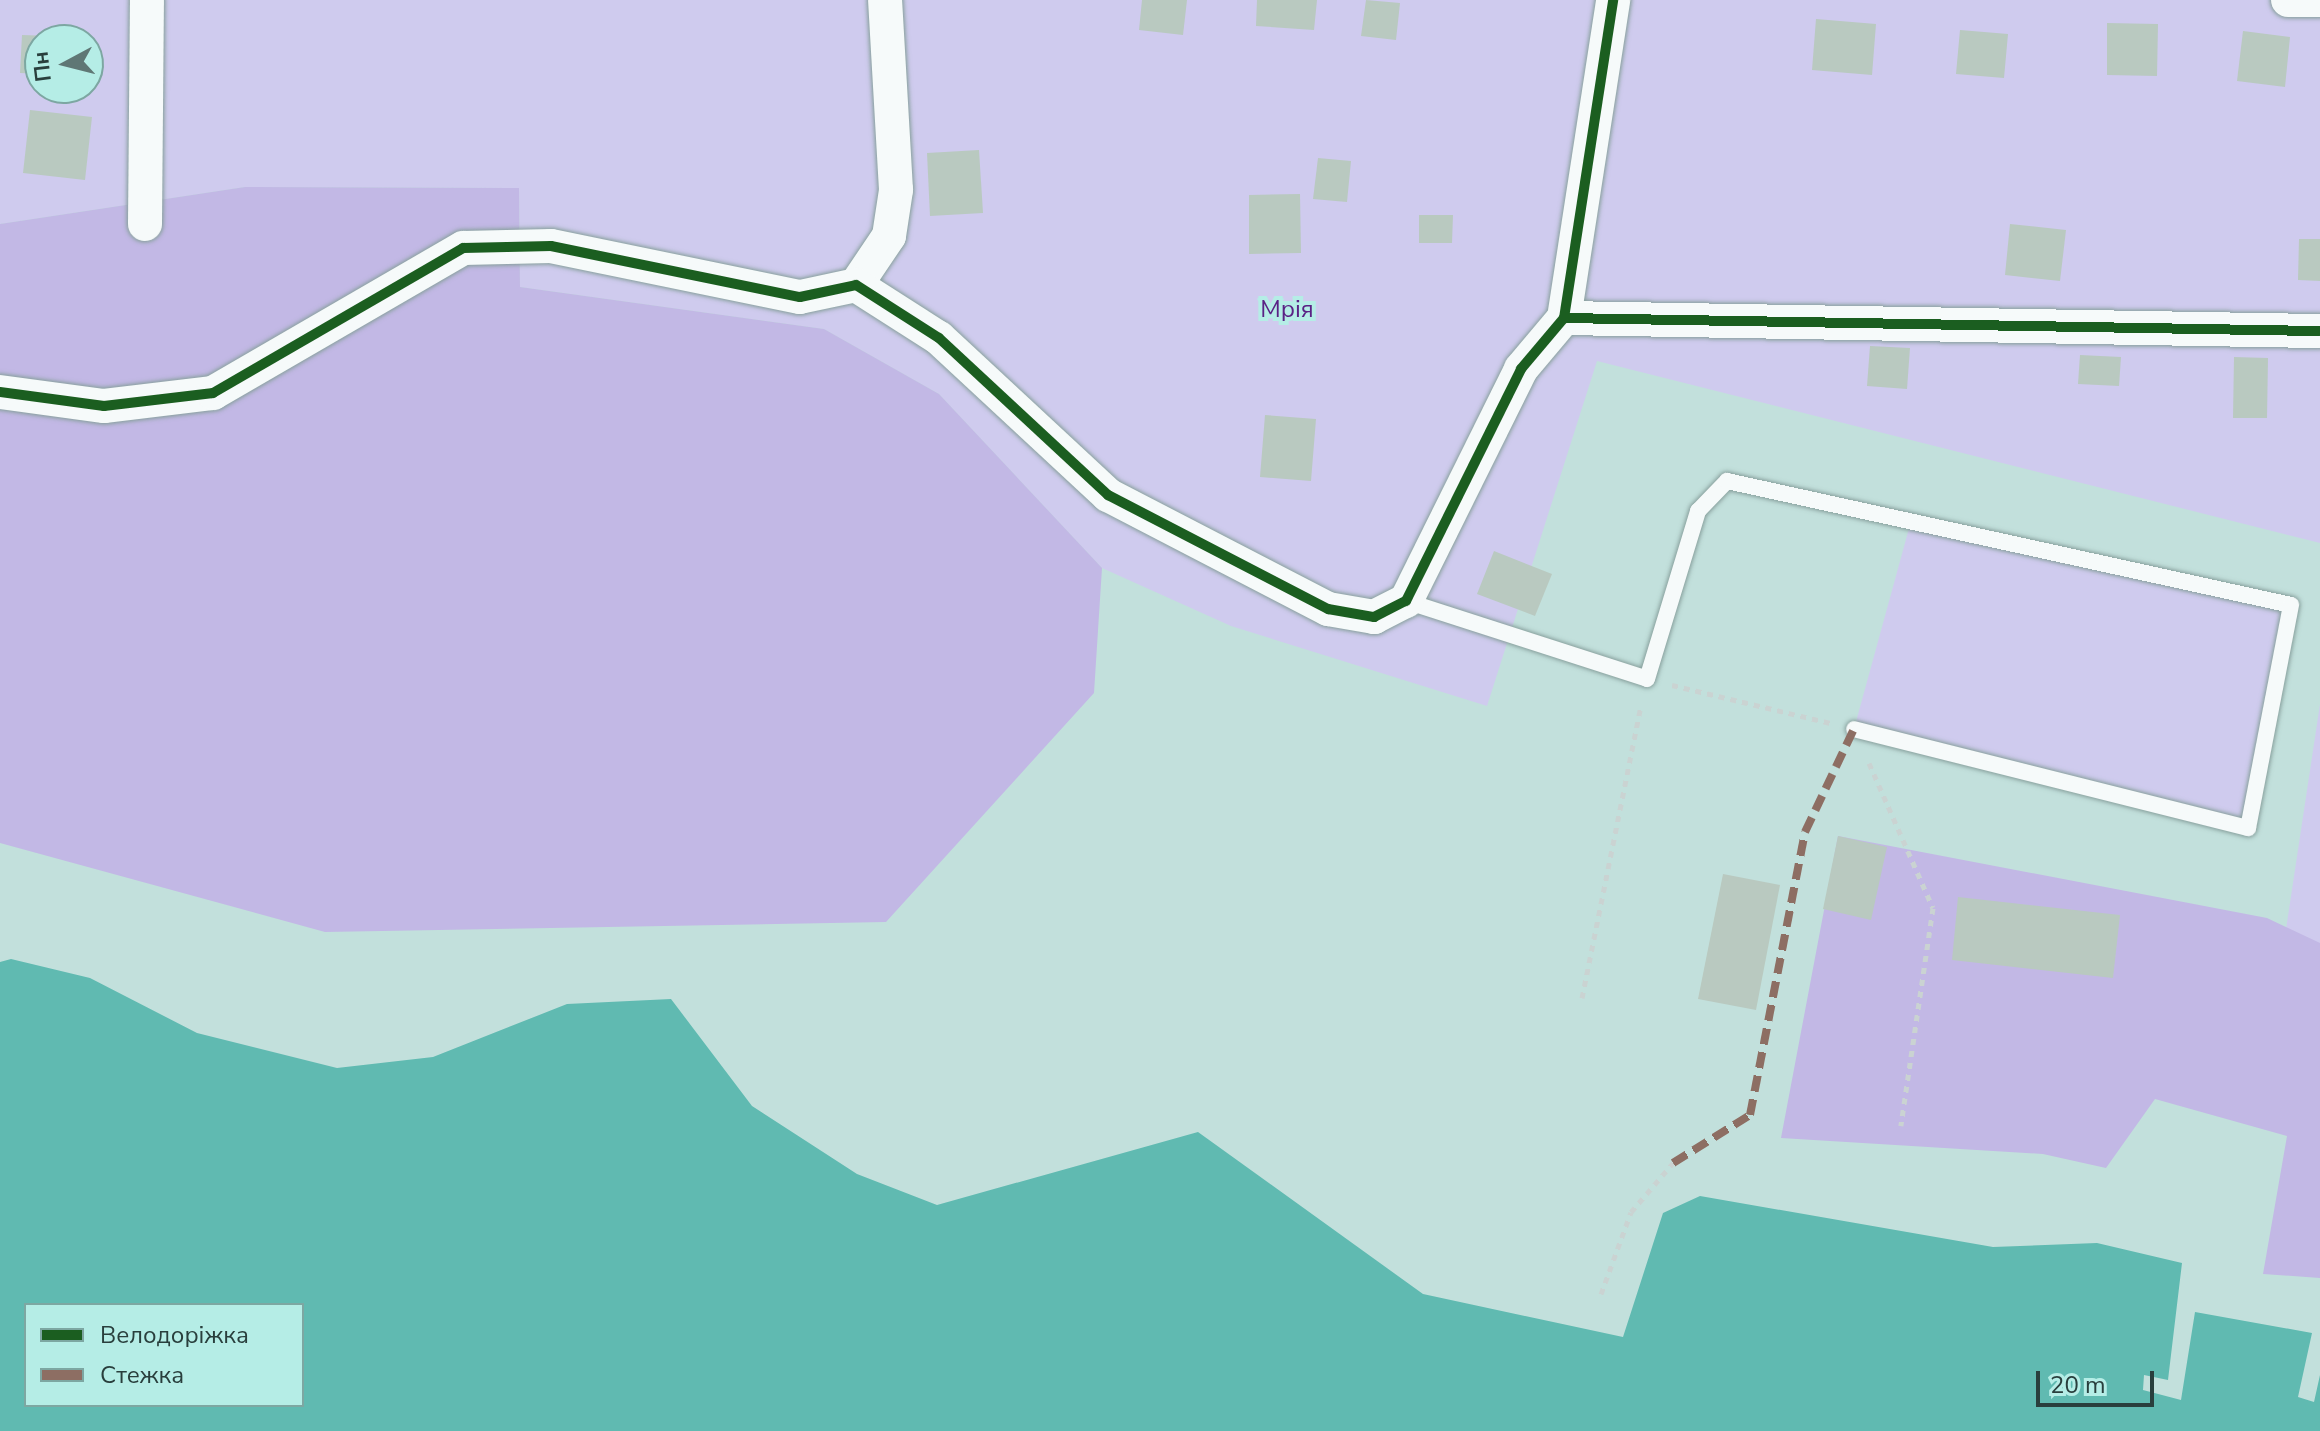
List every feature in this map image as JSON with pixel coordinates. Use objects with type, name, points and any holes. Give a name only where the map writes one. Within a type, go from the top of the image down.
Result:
[{"type":"street","points":[[145,224],[147,0]]},
{"type":"street","points":[[0,392],[104,406],[213,393],[463,248],[551,246],[800,297],[856,285],[889,236],[896,190],[885,0]]},
{"type":"street","points":[[856,285],[939,338],[1108,495],[1328,609],[1374,617],[1406,601],[1521,369],[1564,318],[1613,0]]},
{"type":"street","points":[[2288,0],[2320,0]]},
{"type":"street","points":[[1564,318],[2320,331]]},
{"type":"lane","points":[[1406,601],[1647,679],[1698,511],[1727,481],[2291,605],[2248,828],[1854,729]]},
{"type":"path","points":[[1582,998],[1647,679],[1854,729],[1933,908],[1901,1126]]},
{"type":"path","points":[[1601,1294],[1631,1212],[1673,1163]]},
{"type":"green space","name":"Мрія","points":[[0,0],[2320,0],[2320,543],[1597,361],[1487,706],[1231,626],[1102,568],[939,394],[824,329],[520,287],[519,188],[245,187],[0,224]]},
{"type":"green space","points":[[1911,521],[2291,605],[2248,828],[1854,729]]},
{"type":"green space","points":[[2320,704],[2320,990],[2280,969]]},
{"type":"shaded area","points":[[245,187],[519,188],[520,287],[824,329],[939,394],[1102,568],[1094,693],[886,922],[325,932],[0,843],[0,224]]},
{"type":"shaded area","points":[[1838,836],[2267,918],[2320,943],[2320,1278],[2263,1274],[2287,1136],[2155,1099],[2106,1168],[2043,1154],[1781,1138]]},
{"type":"water","points":[[11,959],[90,978],[197,1033],[337,1068],[433,1057],[567,1004],[671,999],[752,1106],[857,1174],[937,1205],[1198,1132],[1423,1294],[1623,1337],[1663,1213],[1700,1196],[1993,1247],[2097,1243],[2182,1263],[2168,1380],[2144,1375],[2143,1390],[2181,1400],[2195,1312],[2312,1333],[2298,1397],[2314,1402],[2320,1375],[2320,1431],[0,1431],[0,962]]},
{"type":"building","points":[[1142,0],[1187,0],[1183,35],[1139,30]]},
{"type":"building","points":[[1257,0],[1317,0],[1314,30],[1256,26]]},
{"type":"building","points":[[1366,0],[1400,3],[1396,40],[1361,36]]},
{"type":"building","points":[[1816,19],[1876,24],[1872,75],[1812,70]]},
{"type":"building","points":[[2107,23],[2158,24],[2157,76],[2107,75]]},
{"type":"building","points":[[1960,30],[2008,34],[2004,78],[1956,74]]},
{"type":"building","points":[[2243,31],[2290,37],[2285,87],[2237,81]]},
{"type":"building","points":[[22,35],[24,35],[24,73],[20,73]]},
{"type":"building","points":[[30,110],[92,117],[85,180],[23,173]]},
{"type":"building","points":[[979,150],[983,213],[930,216],[927,153]]},
{"type":"building","points":[[1318,158],[1351,161],[1347,202],[1313,199]]},
{"type":"building","points":[[1300,194],[1301,253],[1249,254],[1249,195]]},
{"type":"building","points":[[1419,215],[1453,215],[1452,243],[1419,243]]},
{"type":"building","points":[[2010,224],[2066,230],[2060,281],[2005,275]]},
{"type":"building","points":[[2299,239],[2320,239],[2320,281],[2298,280]]},
{"type":"building","points":[[1870,346],[1910,348],[1907,389],[1867,386]]},
{"type":"building","points":[[2080,355],[2121,357],[2119,386],[2078,384]]},
{"type":"building","points":[[2234,357],[2268,358],[2267,418],[2233,418]]},
{"type":"building","points":[[1265,415],[1316,419],[1311,481],[1260,477]]},
{"type":"building","points":[[1494,551],[1552,574],[1535,616],[1477,594]]},
{"type":"building","points":[[1838,836],[1887,847],[1871,920],[1823,909]]},
{"type":"building","points":[[1723,874],[1780,885],[1756,1010],[1698,999]]},
{"type":"building","points":[[1958,897],[2120,915],[2113,978],[1952,960]]},
{"type":"marked path","points":[[1673,1163],[1750,1115],[1805,832],[1854,729]]},
{"type":"cycle path","points":[[0,392],[104,406],[213,393],[463,248],[551,246],[800,297],[856,285],[939,338],[1108,495],[1328,609],[1374,617],[1406,601],[1521,369],[1564,318],[1613,0]]},
{"type":"cycle path","points":[[1564,318],[2320,331]]}]
